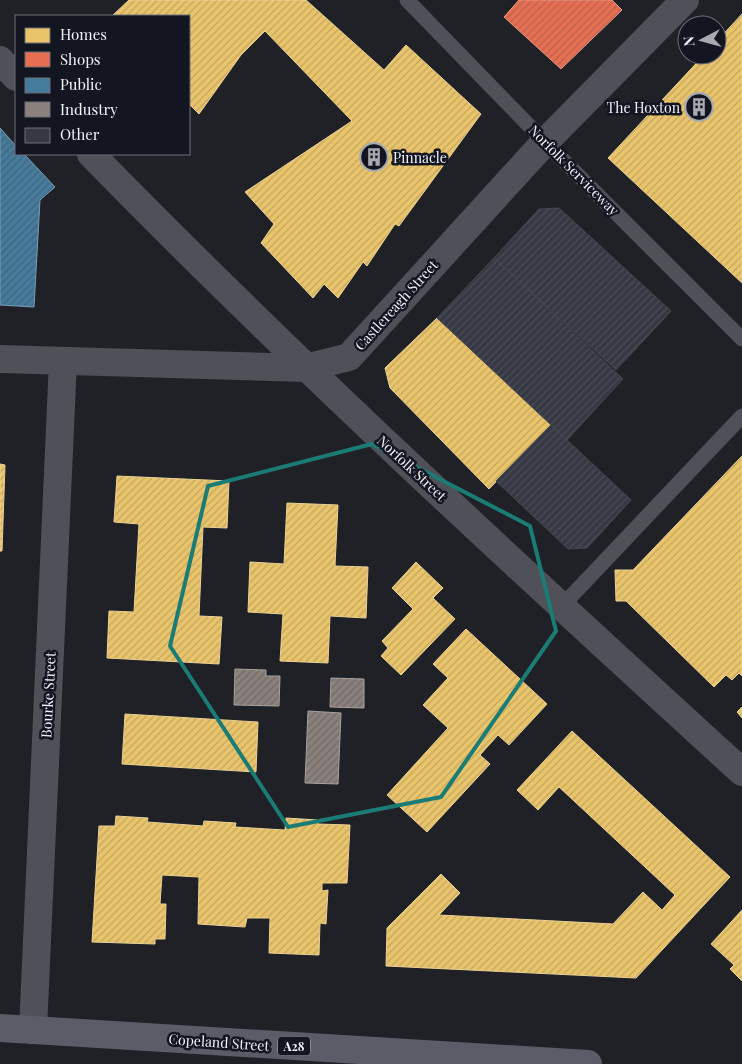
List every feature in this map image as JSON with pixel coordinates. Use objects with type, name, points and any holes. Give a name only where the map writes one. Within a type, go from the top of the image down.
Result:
[{"type":"highway","name":"Copeland Street","points":[[0,1028],[588,1064]]},
{"type":"street","name":"Castlereagh Street","points":[[0,359],[306,368],[349,357],[545,142],[685,0]]},
{"type":"street","points":[[0,60],[15,76]]},
{"type":"street","name":"Norfolk Street","points":[[92,155],[306,368],[561,607],[742,772]]},
{"type":"street","name":"Bourke Street","points":[[33,1030],[63,361]]},
{"type":"lane","name":"Norfolk Serviceway","points":[[407,0],[545,142],[742,339]]},
{"type":"lane","points":[[561,607],[742,416]]},
{"type":"highlighted area","points":[[372,444],[530,526],[556,631],[441,797],[288,827],[170,646],[208,486]]},
{"type":"building: Homes","name":"Pinnacle","points":[[129,0],[306,0],[384,70],[406,45],[481,114],[399,226],[395,224],[367,266],[363,262],[338,298],[324,284],[313,298],[261,243],[274,224],[245,192],[352,121],[265,31],[241,55],[199,114],[190,105],[190,15],[113,15]]},
{"type":"building: Homes","name":"The Hoxton","points":[[742,14],[742,283],[608,158],[695,65],[727,65],[727,30]]},
{"type":"building: Homes","points":[[437,318],[551,425],[489,489],[390,388],[385,368]]},
{"type":"building: Homes","points":[[742,456],[742,676],[739,673],[732,680],[726,675],[714,687],[626,601],[616,601],[615,570],[633,570]]},
{"type":"building: Homes","points":[[0,464],[5,465],[2,551],[0,551]]},
{"type":"building: Homes","points":[[117,476],[229,481],[227,528],[203,527],[199,616],[222,617],[219,664],[107,658],[109,611],[134,612],[139,524],[114,522]]},
{"type":"building: Homes","points":[[287,503],[338,505],[335,566],[368,567],[366,618],[330,616],[328,663],[280,661],[283,614],[248,612],[250,562],[284,564]]},
{"type":"building: Homes","points":[[416,562],[443,588],[433,598],[455,619],[401,675],[381,656],[388,648],[382,641],[413,609],[392,588]]},
{"type":"building: Homes","points":[[466,629],[547,704],[509,745],[498,735],[480,755],[490,764],[427,832],[387,795],[448,728],[423,705],[448,678],[433,664]]},
{"type":"building: Homes","points":[[742,707],[742,718],[737,712]]},
{"type":"building: Homes","points":[[125,714],[258,722],[256,772],[122,764]]},
{"type":"building: Homes","points":[[572,731],[730,877],[636,978],[386,966],[387,928],[441,874],[460,893],[439,915],[613,924],[643,892],[662,910],[675,895],[559,787],[538,810],[517,790]]},
{"type":"building: Homes","points":[[116,816],[148,818],[147,822],[203,826],[204,821],[236,823],[235,827],[285,830],[286,818],[318,820],[318,824],[350,825],[347,883],[322,883],[322,891],[328,890],[326,924],[320,923],[319,955],[269,953],[270,918],[247,918],[245,927],[198,924],[199,877],[162,875],[160,904],[166,904],[165,939],[155,939],[155,944],[92,942],[99,826],[115,826]]},
{"type":"building: Homes","points":[[742,910],[742,981],[730,969],[734,965],[711,944]]},
{"type":"building: Shops","points":[[519,0],[612,0],[622,10],[561,69],[504,17]]},
{"type":"building: Public","points":[[0,128],[15,145],[15,155],[25,155],[55,187],[40,200],[34,307],[0,305]]},
{"type":"building: Industry","points":[[235,669],[266,670],[266,676],[280,676],[279,706],[234,705]]},
{"type":"building: Industry","points":[[331,678],[364,679],[364,708],[330,707]]},
{"type":"building: Industry","points":[[308,711],[341,713],[338,784],[305,783]]},
{"type":"building: Other","points":[[559,208],[671,311],[616,370],[494,258],[539,209]]},
{"type":"building: Other","points":[[494,258],[623,379],[567,440],[437,318]]},
{"type":"building: Other","points":[[551,425],[631,500],[587,548],[568,549],[496,481]]},
{"type":"place","name":"The Hoxton","points":[[699,107]]},
{"type":"place","name":"Pinnacle","points":[[374,157]]}]
